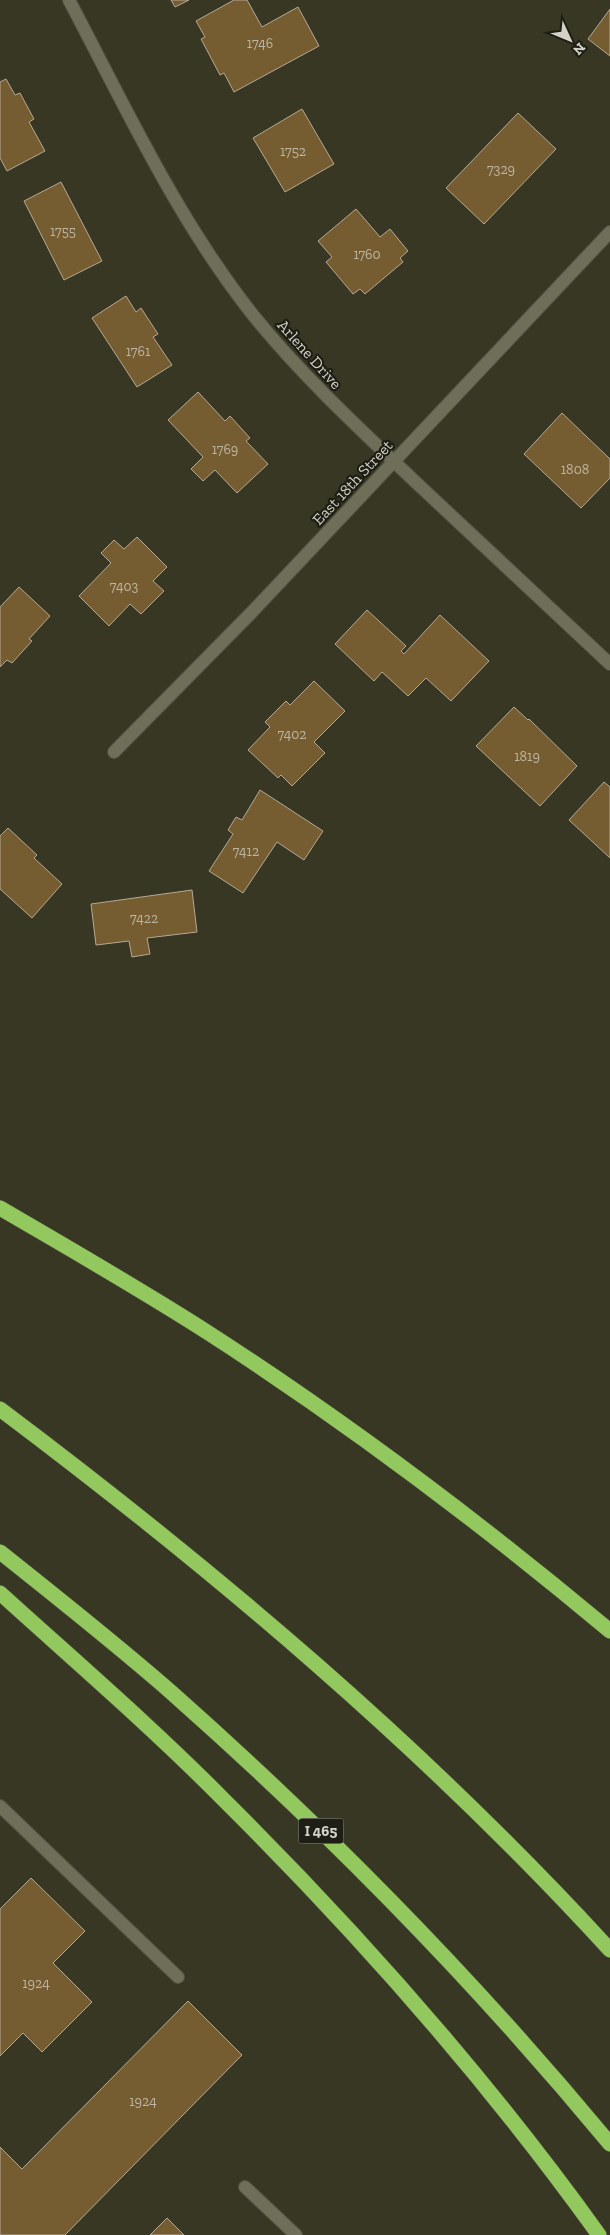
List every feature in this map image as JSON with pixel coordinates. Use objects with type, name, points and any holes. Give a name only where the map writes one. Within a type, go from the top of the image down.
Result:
[{"type":"highway","points":[[0,1208],[164,1304],[347,1427],[503,1544],[610,1631]]},
{"type":"highway","points":[[0,1409],[113,1494],[236,1594],[329,1676],[437,1775],[610,1950]]},
{"type":"highway","name":"I 465","points":[[0,1552],[172,1693],[319,1829],[380,1889],[491,2005],[610,2144]]},
{"type":"highway","points":[[0,1593],[224,1799],[340,1919],[386,1969],[484,2083],[599,2235]]},
{"type":"street","name":"Arlene Drive","points":[[69,0],[186,218],[219,268],[253,314],[296,364],[347,417],[610,664]]},
{"type":"street","name":"East 18th Street","points":[[114,752],[252,612],[610,232]]},
{"type":"street","points":[[0,1806],[178,1978]]},
{"type":"street","points":[[245,2187],[296,2235]]},
{"type":"building","points":[[171,0],[189,0],[175,7]]},
{"type":"building","points":[[234,0],[247,0],[262,27],[298,7],[319,46],[234,92],[224,73],[220,75],[201,39],[205,37],[196,21]]},
{"type":"building","points":[[610,9],[610,56],[588,39]]},
{"type":"building","points":[[6,79],[15,95],[20,93],[34,119],[29,122],[45,151],[7,171],[0,158],[0,82]]},
{"type":"building","points":[[302,109],[334,164],[285,192],[253,138]]},
{"type":"building","points":[[518,113],[556,149],[484,224],[446,188]]},
{"type":"building","points":[[61,182],[102,261],[64,280],[24,201]]},
{"type":"building","points":[[356,209],[380,237],[390,229],[408,251],[400,258],[403,262],[365,294],[360,289],[353,294],[326,262],[332,257],[318,241]]},
{"type":"building","points":[[126,296],[136,312],[141,308],[158,334],[153,337],[172,365],[137,387],[92,318]]},
{"type":"building","points":[[198,392],[225,421],[230,416],[250,438],[246,441],[268,464],[237,493],[215,470],[203,481],[191,469],[203,457],[168,420]]},
{"type":"building","points":[[562,413],[610,459],[610,478],[581,508],[524,454]]},
{"type":"building","points":[[137,537],[167,567],[153,581],[164,591],[141,614],[130,604],[109,626],[79,596],[111,563],[101,553],[114,540],[124,549]]},
{"type":"building","points":[[19,587],[50,616],[29,639],[32,641],[12,663],[7,660],[0,667],[0,607]]},
{"type":"building","points":[[367,610],[406,646],[401,651],[404,654],[440,615],[489,661],[451,701],[426,678],[408,696],[382,672],[374,681],[335,644]]},
{"type":"building","points":[[314,681],[345,711],[314,742],[325,753],[292,786],[281,775],[278,778],[248,750],[270,727],[265,722],[286,701],[290,705]]},
{"type":"building","points":[[514,707],[577,766],[540,806],[476,746]]},
{"type":"building","points":[[604,782],[610,787],[610,858],[569,820]]},
{"type":"building","points":[[260,790],[323,831],[304,860],[277,842],[243,893],[209,871],[233,834],[228,830],[236,817],[242,820]]},
{"type":"building","points":[[8,828],[37,855],[34,858],[62,884],[32,918],[0,889],[0,836]]},
{"type":"building","points":[[192,890],[197,932],[147,938],[150,954],[132,957],[129,941],[96,945],[91,904]]},
{"type":"building","points":[[31,1878],[85,1931],[53,1963],[92,2002],[42,2052],[23,2033],[0,2056],[0,1909]]},
{"type":"building","points":[[188,2001],[242,2055],[65,2235],[0,2235],[0,2147],[22,2169]]},
{"type":"building","points":[[167,2218],[184,2235],[150,2235]]}]
